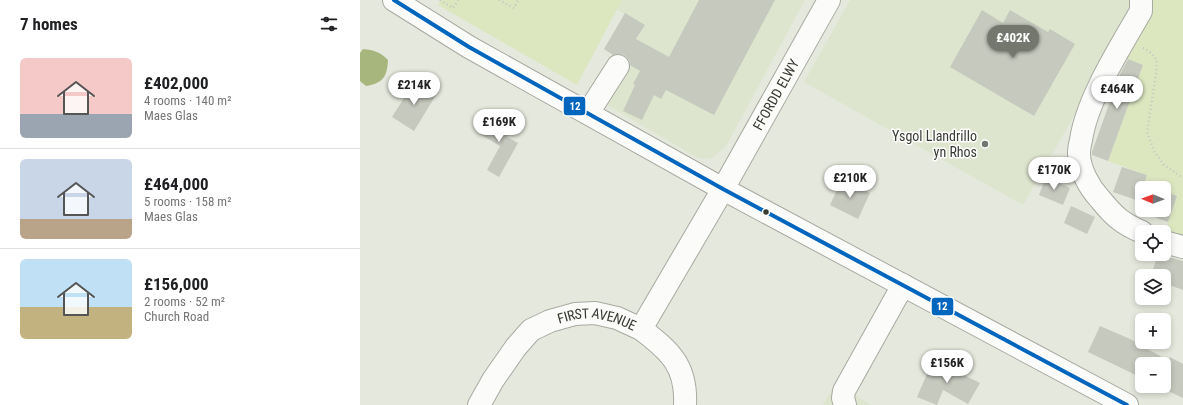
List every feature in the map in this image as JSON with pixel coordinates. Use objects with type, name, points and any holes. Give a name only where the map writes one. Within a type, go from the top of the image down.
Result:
[{"type":"street","points":[[394,0],[469,47],[723,188],[1123,404]]},
{"type":"street","name":"FFORDD ELWY","points":[[723,188],[829,0]]},
{"type":"street","points":[[1135,228],[1114,217],[1097,196],[1084,176],[1079,153],[1082,131],[1088,112],[1106,75],[1141,11],[1142,0]]},
{"type":"street","points":[[588,113],[618,66]]},
{"type":"street","name":"FIRST AVENUE","points":[[479,405],[493,380],[516,347],[531,330],[575,314],[595,313],[618,318],[641,329],[723,188]]},
{"type":"street","points":[[1171,244],[1183,247]]},
{"type":"street","points":[[843,403],[844,391],[904,285]]},
{"type":"street","points":[[641,329],[661,345],[675,360],[683,376],[685,405]]},
{"type":"path","points":[[440,0],[454,8],[458,0]]},
{"type":"path","points":[[499,0],[514,8],[518,0]]},
{"type":"path","points":[[1127,37],[1148,51],[1157,60],[1147,132],[1154,151],[1164,165],[1183,178]]},
{"type":"shaded area","points":[[441,0],[622,0],[577,85],[438,5]]},
{"type":"shaded area","points":[[622,0],[805,0],[726,146],[712,158],[704,159],[696,157],[602,102],[645,25],[617,10]]},
{"type":"shaded area","name":"Ysgol Llandrillo yn Rhos","points":[[850,0],[1125,0],[1132,3],[1132,14],[1023,205],[804,82]]},
{"type":"shaded area","points":[[1125,0],[1183,0],[1183,247],[1171,244],[1171,225],[1167,225],[1177,196],[1171,194],[1171,181],[1145,181],[1147,175],[1108,161],[1143,65],[1125,58],[1132,3]]},
{"type":"shaded area","points":[[363,49],[377,52],[388,60],[387,71],[383,78],[372,85],[366,86],[360,81],[360,53]]},
{"type":"shaded area","points":[[836,383],[871,405],[823,405]]},
{"type":"building","points":[[699,0],[775,0],[714,115],[666,90],[661,99],[654,95],[642,120],[623,111],[635,85],[633,84],[640,71],[630,65],[629,60],[624,55],[613,55],[604,49],[625,13],[645,25],[636,39],[669,57]]},
{"type":"building","points":[[982,10],[1003,23],[1010,10],[1048,32],[1050,29],[1075,44],[1034,116],[950,67]]},
{"type":"building","points":[[1128,59],[1143,65],[1108,161],[1092,155],[1092,152],[1119,76]]},
{"type":"building","points":[[415,81],[436,95],[414,131],[392,117]]},
{"type":"building","points":[[492,114],[513,127],[507,137],[518,143],[499,177],[487,170],[500,146],[480,134]]},
{"type":"building","points":[[1122,167],[1147,175],[1145,181],[1135,181],[1135,200],[1113,192]]},
{"type":"building","points":[[1046,177],[1070,188],[1063,205],[1039,195]]},
{"type":"building","points":[[842,179],[870,193],[858,219],[830,205]]},
{"type":"building","points":[[1171,194],[1177,196],[1171,213]]},
{"type":"building","points":[[1071,206],[1095,217],[1087,234],[1064,223]]},
{"type":"building","points":[[1154,217],[1170,217],[1168,222]]},
{"type":"building","points":[[1171,258],[1183,261],[1183,290],[1171,286],[1171,269],[1153,269],[1156,261],[1171,261]]},
{"type":"building","points":[[1100,326],[1135,342],[1135,349],[1148,349],[1162,357],[1135,357],[1135,375],[1088,352]]},
{"type":"building","points":[[1171,358],[1183,364],[1183,398],[1171,392]]},
{"type":"building","points":[[933,360],[980,383],[968,404],[943,390],[937,405],[917,397]]},
{"type":"transit line","name":"12","points":[[394,0],[469,47],[723,189],[1127,405]]},
{"type":"place","name":"Ysgol Llandrillo yn Rhos","points":[[985,144]]}]
